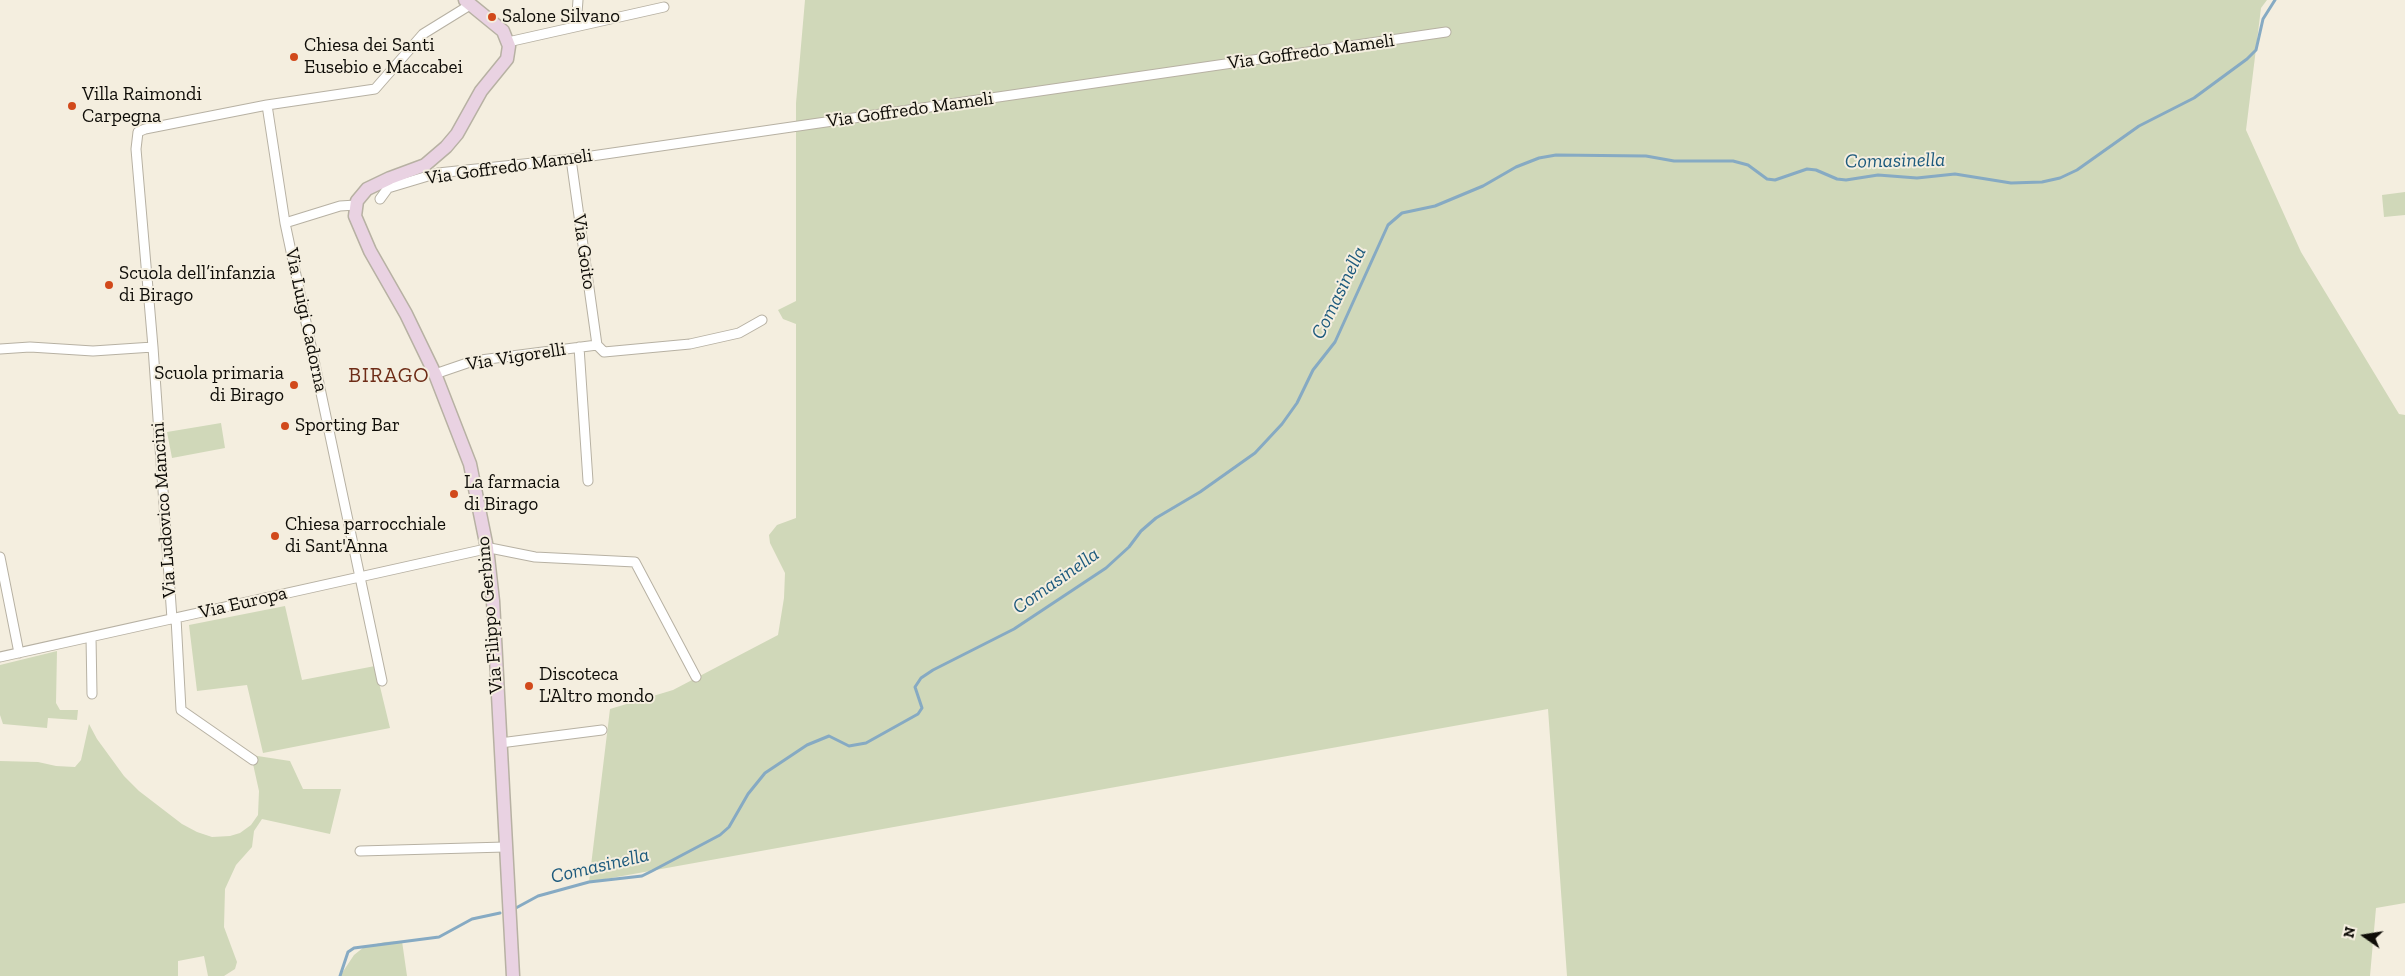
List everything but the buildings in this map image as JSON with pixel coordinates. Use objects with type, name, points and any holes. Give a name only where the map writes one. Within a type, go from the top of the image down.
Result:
[{"type":"street","points":[[576,26],[578,0]]},
{"type":"street","points":[[267,105],[375,89],[423,34],[468,2],[501,29],[508,42],[508,55],[504,64],[481,91],[457,134],[446,147],[425,165],[370,187],[361,194],[356,205],[340,206],[285,223]]},
{"type":"street","points":[[508,42],[664,8]]},
{"type":"street","name":"Via Goffredo Mameli","points":[[380,199],[388,188],[438,173],[571,159],[1446,32]]},
{"type":"street","name":"Via Ludovico Mancini","points":[[253,760],[181,710],[136,149],[138,132],[145,129],[267,105]]},
{"type":"street","name":"Via Luigi Cadorna","points":[[267,105],[285,223],[358,577],[382,681]]},
{"type":"street","name":"Via Goito","points":[[571,159],[597,345]]},
{"type":"street","name":"Via Filippo Gerbino","points":[[356,205],[355,216],[359,227],[406,314],[435,374],[470,464],[487,548],[493,602],[513,976]]},
{"type":"street","points":[[597,345],[604,352],[690,344],[739,333],[762,320]]},
{"type":"street","name":"Via Vigorelli","points":[[435,374],[473,361],[597,345]]},
{"type":"street","points":[[0,349],[30,346],[93,351],[153,347]]},
{"type":"street","points":[[579,347],[588,481]]},
{"type":"street","points":[[487,548],[535,557],[634,562],[696,677]]},
{"type":"street","name":"Via Europa","points":[[0,657],[487,548]]},
{"type":"street","points":[[0,557],[19,653]]},
{"type":"street","points":[[91,637],[92,694]]},
{"type":"street","points":[[500,742],[602,730]]},
{"type":"street","points":[[360,851],[505,847]]},
{"type":"green space","points":[[805,0],[2267,0],[2261,8],[2246,130],[2301,252],[2399,414],[2405,415],[2405,903],[2376,908],[2370,976],[1567,976],[1548,709],[589,882],[610,709],[673,690],[778,635],[784,598],[785,573],[770,543],[769,535],[777,525],[796,518],[796,324],[783,319],[778,310],[796,301],[796,103]]},
{"type":"green space","points":[[2405,192],[2405,215],[2384,217],[2382,195]]},
{"type":"green space","points":[[221,423],[225,448],[172,458],[167,432]]},
{"type":"green space","points":[[285,606],[302,680],[375,666],[390,728],[263,753],[247,685],[197,691],[189,625]]},
{"type":"green space","points":[[57,651],[56,703],[60,710],[78,710],[77,720],[48,718],[47,728],[3,724],[0,715],[0,665]]},
{"type":"green space","points":[[89,724],[97,739],[124,776],[139,791],[182,824],[212,837],[230,836],[240,833],[251,825],[258,815],[259,791],[251,755],[290,761],[303,789],[341,789],[330,834],[262,819],[254,831],[252,847],[236,865],[225,889],[224,927],[237,962],[235,969],[224,976],[208,976],[204,956],[178,961],[178,976],[0,976],[0,761],[38,762],[56,766],[75,767],[81,760]]},
{"type":"green space","points":[[402,941],[407,976],[340,976],[354,955],[364,947],[385,942]]},
{"type":"waterway","name":"Comasinella","points":[[514,909],[538,896],[589,882],[642,876],[720,835],[729,827],[748,794],[765,773],[807,745],[829,736],[849,746],[866,743],[918,714],[922,708],[915,687],[921,678],[1014,629],[1106,568],[1156,518],[1200,492],[1255,453],[1282,424],[1297,403],[1313,370],[1335,342],[1388,225],[1402,213],[1435,206],[1483,186],[1516,167],[1539,158],[1556,155],[1646,156],[1674,161],[1733,161],[1748,165],[1767,179],[1775,180],[1807,169],[1846,180],[1878,175],[1917,178],[1955,174],[2011,183],[2042,182],[2060,178],[2077,170],[2139,126],[2194,98],[2247,59],[2256,50],[2263,19],[2275,0]]},
{"type":"waterway","points":[[340,976],[348,952],[354,948],[439,937],[472,919],[500,913]]},
{"type":"place","name":"Salone Silvano","points":[[492,17]]},
{"type":"place","name":"Chiesa dei Santi Eusebio e Maccabei","points":[[294,57]]},
{"type":"place","name":"Villa Raimondi Carpegna","points":[[72,106]]},
{"type":"place","name":"Scuola dell’infanzia di Birago","points":[[109,285]]},
{"type":"place","name":"Scuola primaria di Birago","points":[[294,385]]},
{"type":"place","name":"Sporting Bar","points":[[285,426]]},
{"type":"place","name":"La farmacia di Birago","points":[[454,494]]},
{"type":"place","name":"Chiesa parrocchiale di Sant'Anna","points":[[275,536]]},
{"type":"place","name":"Discoteca L'Altro mondo","points":[[529,686]]},
{"type":"district","name":"BIRAGO","points":[[389,376]]}]
